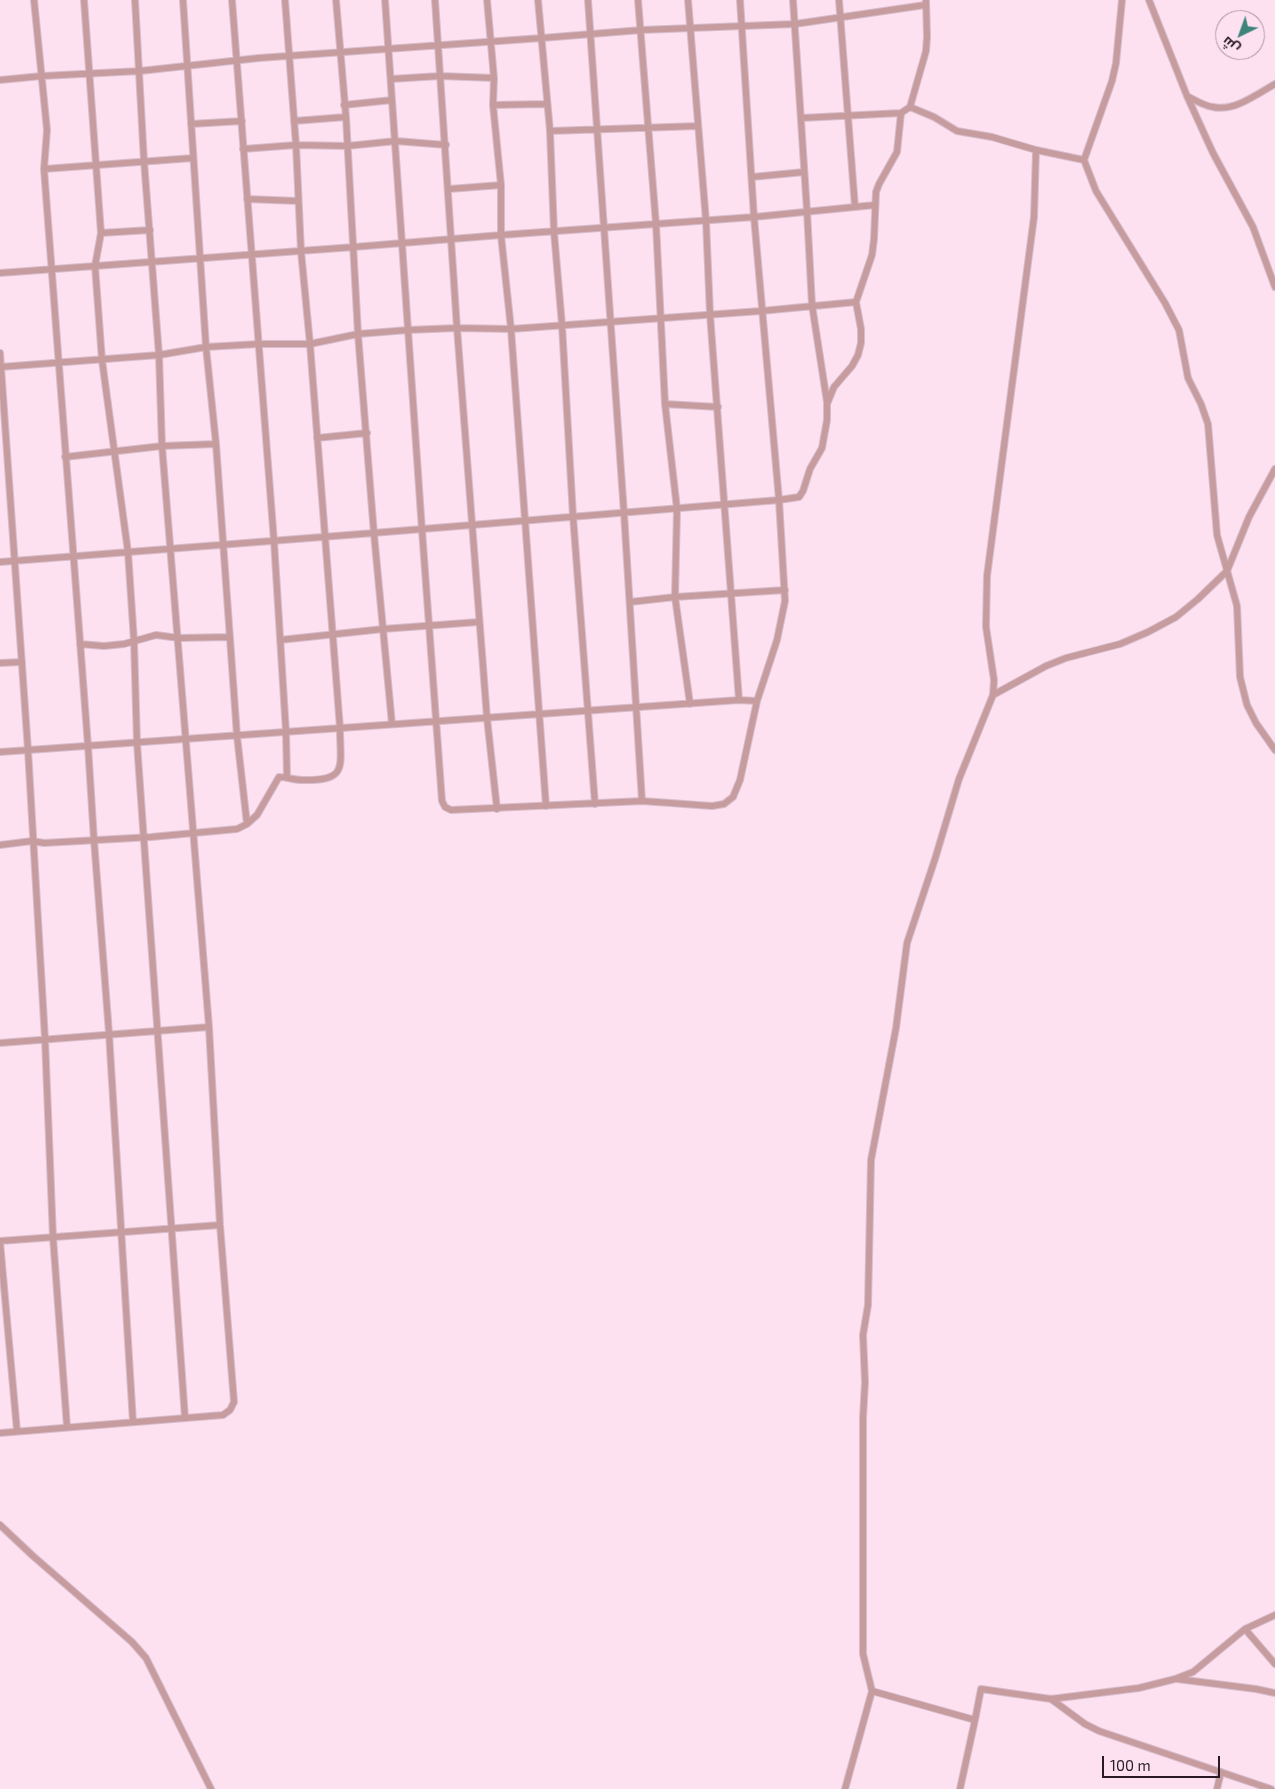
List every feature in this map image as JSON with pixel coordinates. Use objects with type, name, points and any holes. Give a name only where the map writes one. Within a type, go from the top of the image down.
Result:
[{"type":"street","points":[[34,0],[47,130],[44,169],[109,1033],[133,1422]]},
{"type":"street","points":[[84,0],[100,233],[95,266],[102,360],[128,552],[134,641],[137,743],[185,1418]]},
{"type":"street","points":[[0,1433],[223,1415],[230,1410],[234,1402],[220,1225],[209,1027],[172,549],[162,446],[160,355],[144,161],[135,0]]},
{"type":"street","points":[[183,0],[206,347],[224,545],[228,636],[247,824]]},
{"type":"street","points":[[0,845],[32,841],[44,843],[237,829],[258,815],[276,780],[279,778],[302,780],[329,778],[336,775],[340,769],[340,728],[301,251],[296,145],[285,0]]},
{"type":"street","points":[[336,0],[346,117],[358,334],[392,724]]},
{"type":"street","points":[[386,0],[442,801],[445,807],[451,810],[642,801],[712,806],[724,804],[733,797],[740,780],[757,701],[781,625],[785,601],[779,500],[754,218],[740,0]]},
{"type":"street","points":[[435,0],[486,718],[497,809]]},
{"type":"street","points":[[488,0],[494,78],[493,105],[501,185],[501,235],[511,328],[546,806]]},
{"type":"street","points":[[538,0],[550,131],[554,232],[562,325],[573,516],[596,804]]},
{"type":"street","points":[[588,0],[642,801]]},
{"type":"street","points":[[638,0],[656,224],[666,404],[677,509],[675,597],[690,704]]},
{"type":"street","points":[[688,0],[706,221],[710,314],[726,505],[739,700]]},
{"type":"street","points":[[0,562],[525,522],[573,516],[726,505],[799,497],[803,491],[810,469],[822,448],[827,420],[827,404],[812,305],[793,0]]},
{"type":"street","points":[[838,0],[855,207]]},
{"type":"street","points":[[899,0],[900,9]]},
{"type":"street","points":[[1122,0],[1116,63],[1112,81],[1084,160],[1096,190],[1166,303],[1179,330],[1188,378],[1201,404],[1208,424],[1217,535],[1237,606],[1240,677],[1247,704],[1256,723],[1275,750]]},
{"type":"street","points":[[1149,0],[1187,96],[1213,153],[1253,227],[1275,287]]},
{"type":"street","points":[[232,1],[274,541],[286,732],[287,778]]},
{"type":"street","points":[[0,80],[140,71],[289,56],[641,30],[795,24],[900,9],[925,2],[926,51],[910,107],[901,113],[801,118]]},
{"type":"street","points":[[391,79],[440,76],[494,78]]},
{"type":"street","points":[[1187,96],[1214,108],[1225,108],[1244,101],[1275,84]]},
{"type":"street","points":[[344,105],[392,100]]},
{"type":"street","points":[[493,105],[547,104]]},
{"type":"street","points":[[910,107],[957,131],[992,137],[1036,150],[1084,160]]},
{"type":"street","points":[[827,404],[834,387],[852,366],[858,355],[861,343],[856,302],[872,255],[875,204],[879,184],[897,152],[901,113]]},
{"type":"street","points":[[294,121],[346,117]]},
{"type":"street","points":[[191,124],[242,121]]},
{"type":"street","points":[[550,131],[597,131],[698,126]]},
{"type":"street","points":[[244,149],[296,145],[347,146],[396,141],[446,145]]},
{"type":"street","points":[[846,1789],[872,1692],[863,1654],[863,1418],[865,1382],[863,1335],[868,1305],[870,1167],[896,1028],[907,943],[959,779],[993,695],[994,680],[986,627],[987,576],[1034,217],[1036,150]]},
{"type":"street","points":[[44,169],[193,158]]},
{"type":"street","points":[[752,177],[804,172]]},
{"type":"street","points":[[449,189],[501,185]]},
{"type":"street","points":[[247,199],[298,201]]},
{"type":"street","points":[[0,273],[754,218],[875,204]]},
{"type":"street","points":[[100,233],[150,230]]},
{"type":"street","points":[[0,367],[160,355],[206,347],[310,344],[358,334],[408,330],[562,325],[761,311],[856,302]]},
{"type":"street","points":[[0,353],[28,750],[53,1237],[67,1427]]},
{"type":"street","points":[[666,404],[718,407]]},
{"type":"street","points":[[317,438],[367,433]]},
{"type":"street","points":[[66,457],[162,446],[216,444]]},
{"type":"street","points":[[993,695],[1046,666],[1066,658],[1120,644],[1176,617],[1227,571],[1249,517],[1275,469]]},
{"type":"street","points":[[630,602],[675,597],[785,590]]},
{"type":"street","points":[[280,640],[383,629],[479,622]]},
{"type":"street","points":[[80,644],[104,646],[156,635],[179,638],[228,636]]},
{"type":"street","points":[[0,663],[22,662]]},
{"type":"street","points":[[0,752],[739,700],[757,701]]},
{"type":"street","points":[[0,1043],[109,1033],[209,1027]]},
{"type":"street","points":[[17,1431],[0,1241],[220,1225]]},
{"type":"street","points":[[0,1525],[132,1642],[146,1658],[211,1789]]},
{"type":"street","points":[[960,1789],[981,1689],[1052,1699],[1139,1688],[1175,1679],[1193,1672],[1245,1629],[1275,1615]]},
{"type":"street","points":[[1245,1629],[1275,1664]]},
{"type":"street","points":[[1175,1679],[1256,1688],[1275,1693]]},
{"type":"street","points":[[872,1692],[975,1720]]},
{"type":"street","points":[[1052,1699],[1085,1724],[1099,1731],[1271,1789]]},
{"type":"street","points":[[1217,1789],[1221,1772]]}]
